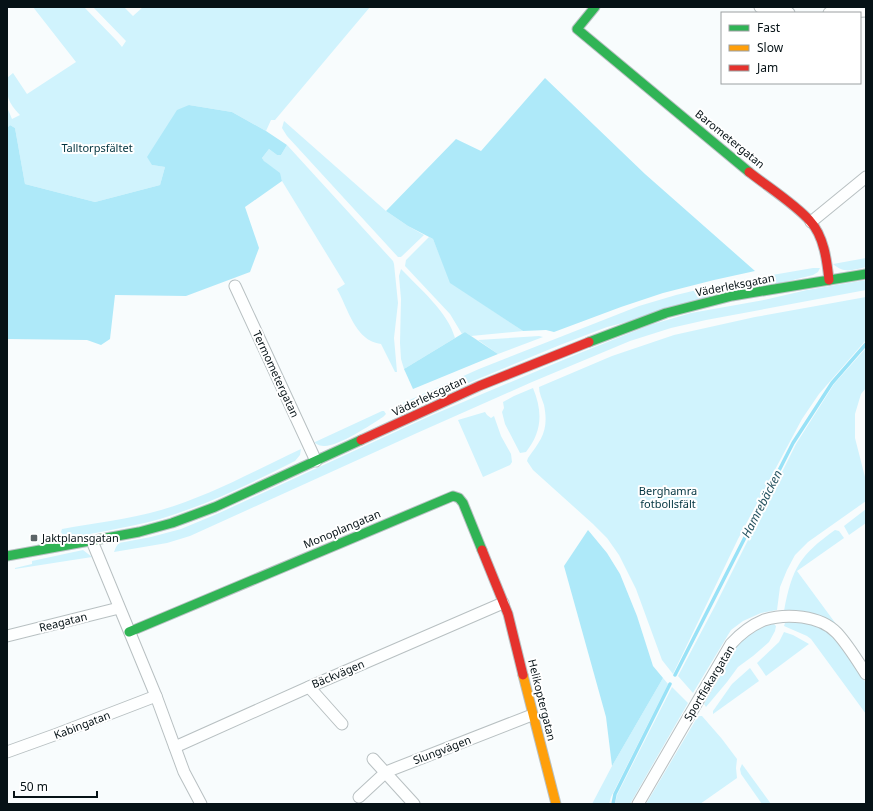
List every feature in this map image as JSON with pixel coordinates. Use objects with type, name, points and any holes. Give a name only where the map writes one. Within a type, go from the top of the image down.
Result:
[{"type":"street","name":"Barometergatan","points":[[595,7],[578,29],[811,222],[821,240],[827,262],[829,280]]},
{"type":"street","points":[[760,7],[776,12]]},
{"type":"street","points":[[811,222],[866,177]]},
{"type":"street","name":"Väderleksgatan","points":[[7,556],[139,532],[172,523],[215,507],[479,386],[608,334],[666,313],[732,296],[866,274]]},
{"type":"street","name":"Termometergatan","points":[[235,286],[316,461]]},
{"type":"street","name":"Monoplangatan","points":[[129,632],[453,496],[459,498],[463,503],[502,603]]},
{"type":"street","points":[[92,541],[156,696],[184,772],[201,804]]},
{"type":"street","name":"Bäckvägen","points":[[175,747],[502,603]]},
{"type":"street","name":"Helikoptergatan","points":[[502,603],[508,614],[532,715],[556,804]]},
{"type":"street","name":"Reagatan","points":[[7,636],[119,608]]},
{"type":"street","name":"Sportfiskargatan","points":[[638,804],[731,644],[739,635],[750,628],[763,621],[776,617],[812,618],[836,633],[866,674]]},
{"type":"street","points":[[309,687],[342,724]]},
{"type":"street","name":"Kabingatan","points":[[7,752],[156,696]]},
{"type":"street","name":"Slungvägen","points":[[359,797],[386,772],[532,715]]},
{"type":"street","points":[[373,759],[414,804]]},
{"type":"green space","name":"Talltorpsfältet","points":[[33,7],[84,7],[122,47],[126,41],[93,7],[124,7],[133,16],[143,7],[370,7],[275,120],[271,120],[266,131],[232,112],[189,105],[152,165],[165,167],[160,185],[95,202],[25,184],[15,128],[10,125],[7,128],[7,107],[12,119],[20,115],[10,102],[7,90],[7,78],[13,73],[27,94],[76,62]]},
{"type":"green space","points":[[284,121],[386,211],[424,235],[401,257],[398,257],[287,136],[282,128]]},
{"type":"green space","points":[[287,145],[393,261],[398,303],[394,338],[397,372],[395,372],[381,344],[372,342],[365,337],[353,322],[337,289],[345,284],[282,181],[279,173],[262,158],[269,149],[277,155],[281,155]]},
{"type":"green space","points":[[429,237],[433,239],[451,283],[523,331],[471,336],[465,332],[462,334],[450,314],[405,266],[406,260]]},
{"type":"green space","points":[[866,258],[866,267],[853,270],[841,269],[833,264]]},
{"type":"green space","points":[[820,268],[818,272],[813,275],[607,327],[432,398],[406,406],[403,403],[479,369],[639,306],[726,283]]},
{"type":"green space","points":[[401,269],[440,310],[455,338],[404,369],[401,359],[400,343],[401,299],[399,276]]},
{"type":"green space","points":[[866,280],[866,290],[706,320],[671,328],[630,341],[532,382],[190,536],[167,543],[114,552],[119,543],[181,529],[217,514],[430,416],[650,325],[691,313]]},
{"type":"green space","name":"Berghamra fotbollsfält","points":[[866,297],[866,340],[819,394],[802,419],[738,539],[673,674],[662,660],[636,589],[619,555],[607,538],[533,470],[527,461],[541,439],[545,428],[546,421],[544,405],[539,387],[612,356],[674,335],[755,317]]},
{"type":"green space","points":[[543,337],[498,354],[478,340]]},
{"type":"green space","points":[[866,348],[866,388],[861,394],[855,414],[855,438],[866,481],[866,501],[808,542],[795,555],[780,587],[777,610],[761,613],[743,621],[731,630],[693,693],[678,676],[715,606],[796,444],[834,384]]},
{"type":"green space","points":[[533,388],[538,405],[538,429],[526,452],[520,453],[505,424],[502,412],[504,408],[503,402]]},
{"type":"green space","points":[[382,411],[386,414],[383,417],[337,443],[321,446],[315,443],[315,442]]},
{"type":"green space","points":[[485,412],[491,418],[494,416],[501,436],[511,454],[512,462],[510,465],[483,477],[458,420]]},
{"type":"green space","points":[[301,449],[300,455],[295,461],[229,493],[160,519],[84,535],[68,536],[63,535],[61,532],[62,529],[112,521],[161,510],[197,498]]},
{"type":"green space","points":[[866,509],[866,523],[849,535],[844,526]]},
{"type":"green space","points":[[835,530],[839,531],[844,538],[797,571],[836,624],[786,613],[784,611],[790,584],[799,564],[813,547]]},
{"type":"green space","points":[[83,550],[92,557],[15,569],[32,564],[32,561]]},
{"type":"green space","points":[[785,623],[815,623],[832,635],[866,683],[866,714],[811,639],[784,626]]},
{"type":"green space","points":[[774,624],[776,626],[775,631],[769,642],[738,667],[706,707],[704,704],[740,641],[762,627]]},
{"type":"green space","points":[[784,632],[809,644],[766,676],[757,663],[779,642]]},
{"type":"green space","points":[[750,668],[759,681],[713,714],[713,711],[732,684]]},
{"type":"green space","points":[[663,678],[668,684],[611,797],[609,804],[592,804],[612,766]]},
{"type":"green space","points":[[672,687],[688,703],[630,804],[615,804],[617,795]]},
{"type":"green space","points":[[698,716],[702,716],[737,759],[737,778],[700,804],[646,804]]},
{"type":"green space","points":[[742,764],[771,804],[762,804],[741,774],[740,769]]},
{"type":"shaded area","points":[[545,78],[645,174],[755,271],[663,293],[554,332],[546,330],[523,331],[450,283],[433,239],[408,226],[386,211],[456,139],[481,151]]},
{"type":"shaded area","points":[[189,105],[232,112],[266,131],[287,145],[281,155],[277,155],[269,149],[262,158],[280,173],[282,181],[245,207],[259,248],[250,272],[186,296],[115,295],[110,339],[101,345],[87,340],[7,339],[7,128],[10,125],[15,128],[25,184],[95,202],[160,185],[165,167],[152,165],[147,157],[177,110]]},
{"type":"shaded area","points":[[465,332],[498,354],[413,389],[404,369]]},
{"type":"shaded area","points":[[588,530],[607,553],[620,574],[637,616],[653,666],[663,678],[612,766],[606,717],[564,566]]},
{"type":"waterway","name":"Hamrebäcken","points":[[675,675],[793,443],[832,383],[866,344]]},
{"type":"waterway","name":"Hamrebäcken","points":[[613,804],[615,794],[670,684]]},
{"type":"traffic: fast","points":[[595,7],[577,29],[749,172]]},
{"type":"traffic: fast","points":[[589,342],[666,313],[732,296],[866,274]]},
{"type":"traffic: fast","points":[[7,556],[139,532],[172,523],[215,507],[361,440]]},
{"type":"traffic: fast","points":[[129,632],[453,496],[459,498],[463,503],[482,550]]},
{"type":"traffic: slow","points":[[523,675],[556,804]]},
{"type":"traffic: jam","points":[[749,172],[797,208],[815,227],[822,241],[829,280]]},
{"type":"traffic: jam","points":[[361,440],[479,386],[589,342]]},
{"type":"traffic: jam","points":[[482,550],[508,614],[523,675]]},
{"type":"place","name":"Jaktplansgatan","points":[[34,538]]}]
